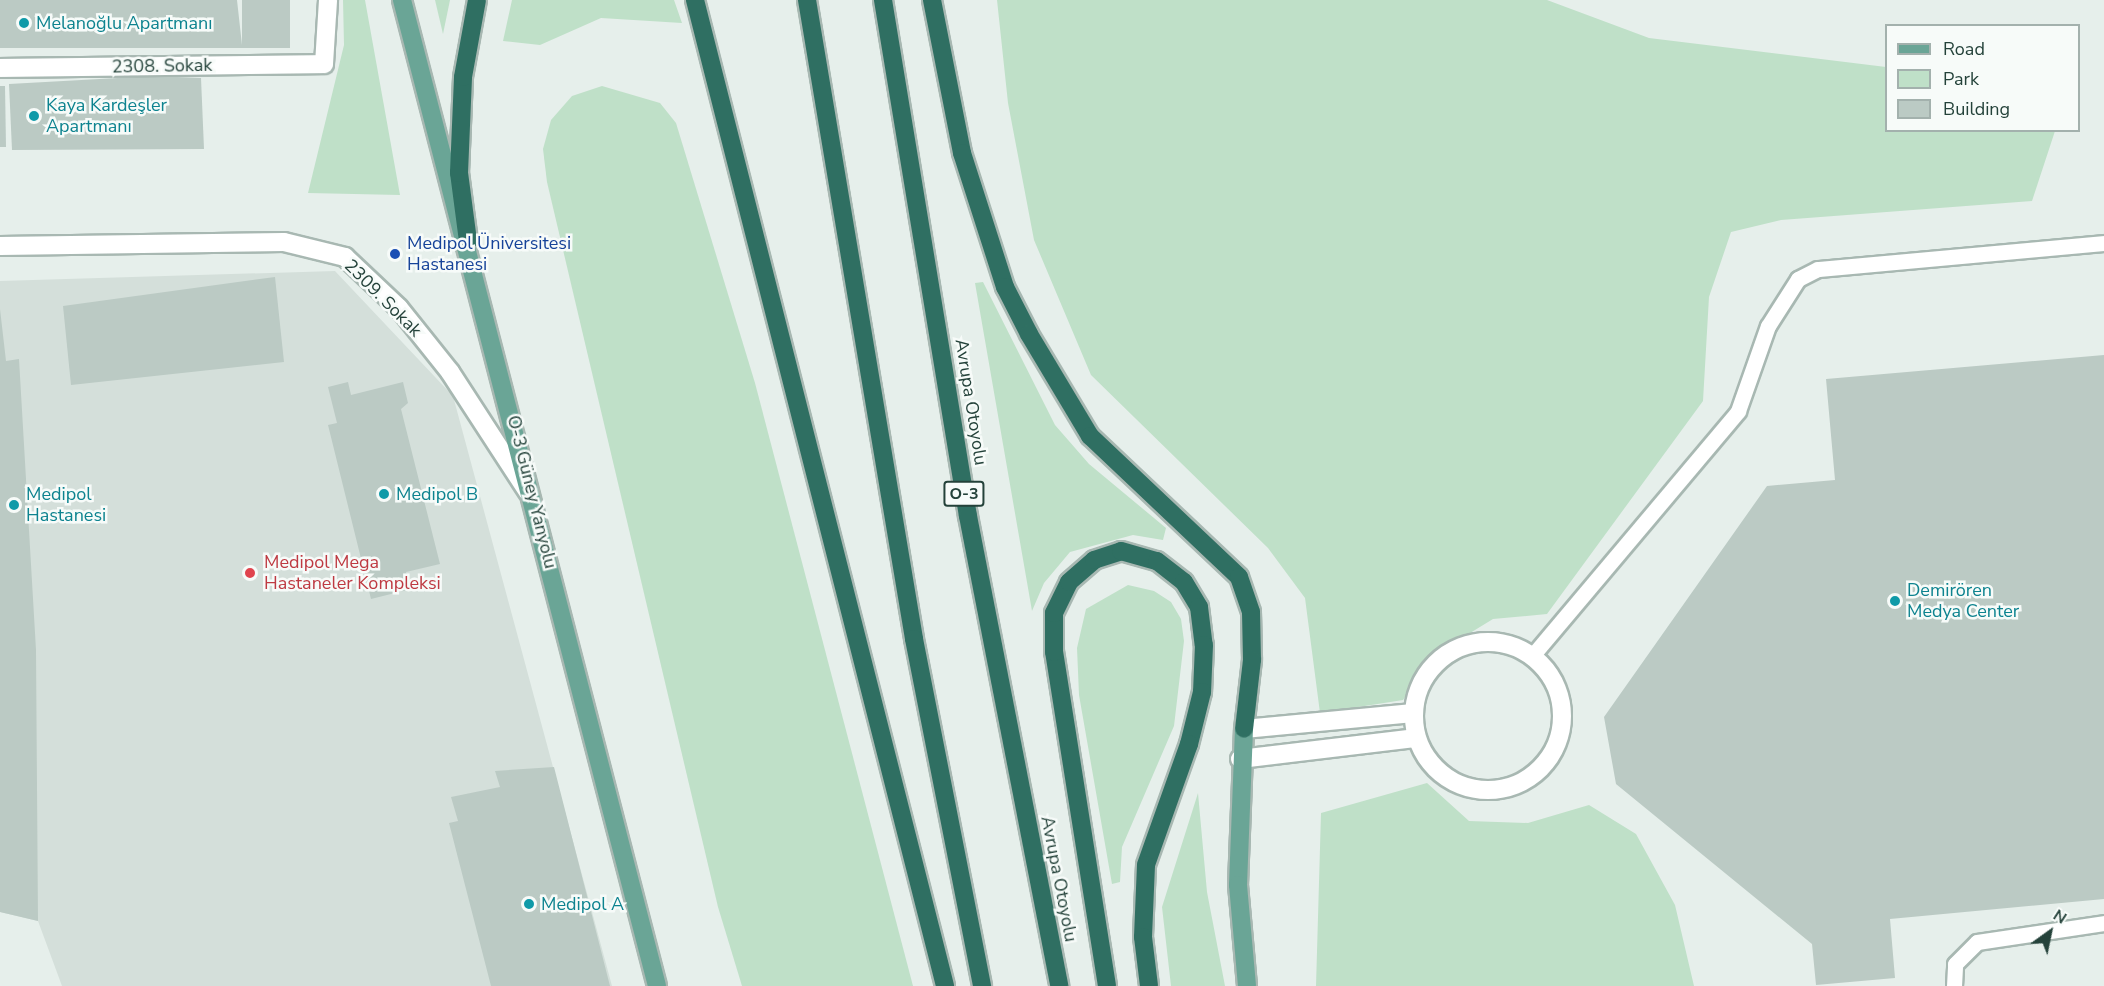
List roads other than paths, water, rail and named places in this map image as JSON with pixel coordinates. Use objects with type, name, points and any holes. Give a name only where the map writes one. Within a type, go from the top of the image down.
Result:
[{"type":"highway","points":[[468,241],[459,173],[463,77],[477,0]]},
{"type":"highway","points":[[695,0],[945,986]]},
{"type":"highway","points":[[807,0],[922,684],[982,986]]},
{"type":"highway","name":"Avrupa Otoyolu","points":[[883,0],[968,516],[1059,986]]},
{"type":"highway","points":[[932,0],[962,153],[1005,287],[1029,334],[1090,436],[1239,577],[1251,612],[1252,660],[1244,729]]},
{"type":"highway","points":[[1107,986],[1054,652],[1054,613],[1069,582],[1094,560],[1121,551],[1157,561],[1185,582],[1199,607],[1204,645],[1202,692],[1188,744],[1146,865],[1143,937],[1149,986]]},
{"type":"main road","name":"O-3 Güney Yanyolu","points":[[402,0],[468,241],[657,986]]},
{"type":"main road","points":[[1244,729],[1240,759],[1238,885],[1247,986]]},
{"type":"street","name":"2308. Sokak","points":[[0,68],[324,64],[328,0]]},
{"type":"street","name":"2309. Sokak","points":[[0,246],[284,242],[345,257],[399,309],[450,372],[536,504]]},
{"type":"street","points":[[1499,643],[1532,656],[1551,676],[1562,703],[1562,731],[1551,757],[1532,777],[1506,789],[1478,790],[1451,782],[1430,764],[1417,738],[1413,713],[1419,687],[1434,665],[1455,649],[1499,643]]},
{"type":"street","points":[[1244,729],[1413,713]]},
{"type":"street","points":[[1240,759],[1417,738]]},
{"type":"lane","points":[[1532,656],[1738,411],[1768,326],[1798,279],[1818,269],[2104,243]]},
{"type":"lane","points":[[1954,986],[1954,964],[1977,942],[2104,923]]},
{"type":"place","name":"Melanoğlu Apartmanı","points":[[24,23]]},
{"type":"place","name":"Kaya Kardeşler Apartmanı","points":[[34,116]]},
{"type":"place","name":"Medipol Üniversitesi Hastanesi","points":[[395,254]]},
{"type":"place","name":"Medipol B","points":[[384,494]]},
{"type":"place","name":"Medipol Hastanesi","points":[[14,505]]},
{"type":"place","name":"Medipol Mega Hastaneler Kompleksi","points":[[250,573]]},
{"type":"place","name":"Demirören Medya Center","points":[[1895,601]]},
{"type":"place","name":"Medipol A","points":[[529,904]]}]
